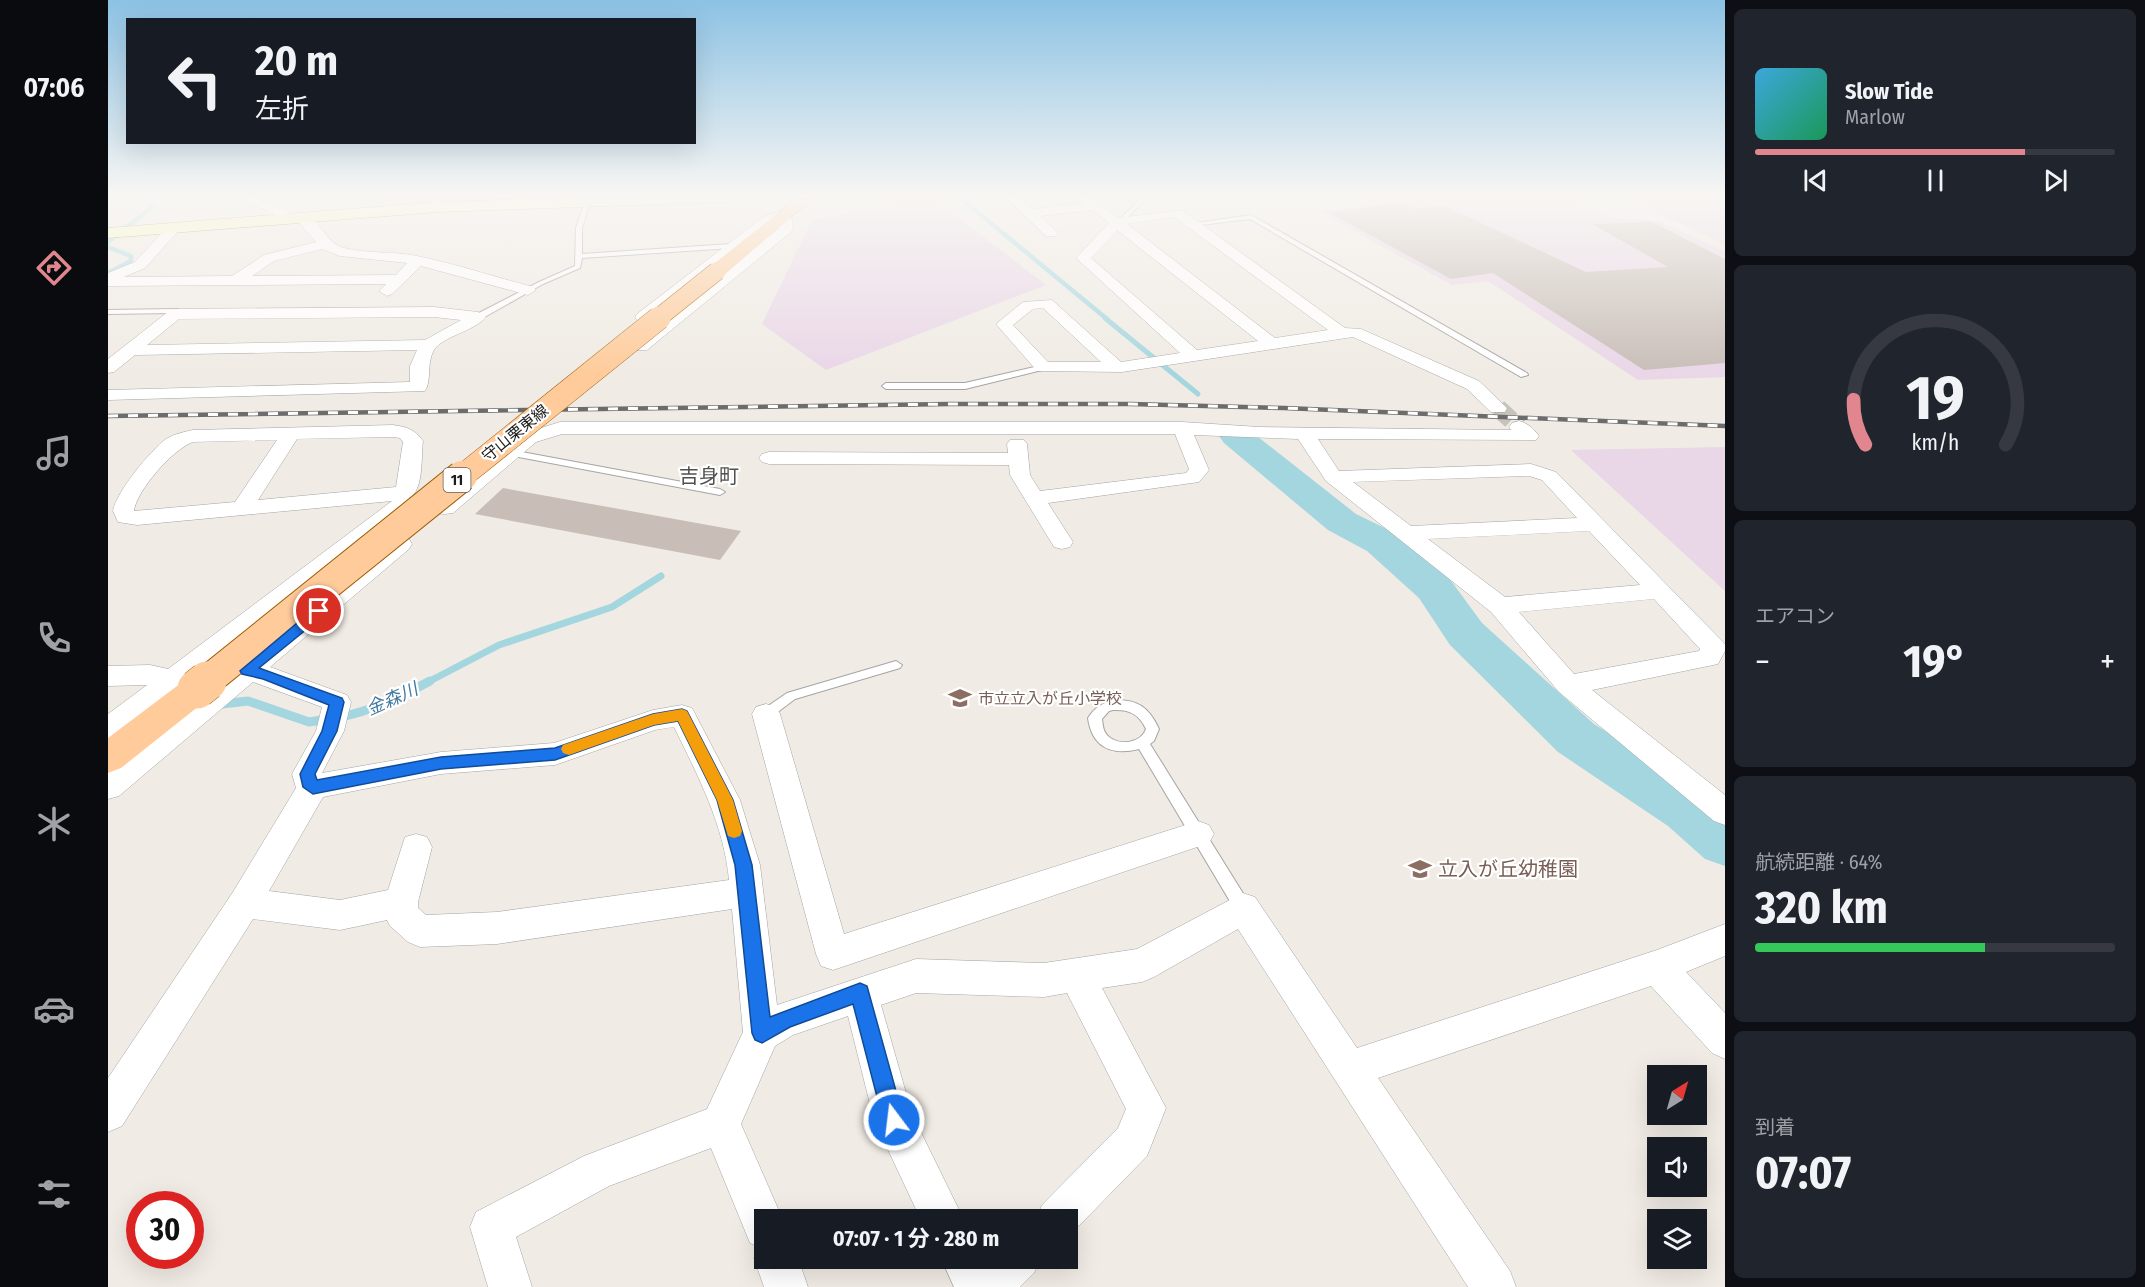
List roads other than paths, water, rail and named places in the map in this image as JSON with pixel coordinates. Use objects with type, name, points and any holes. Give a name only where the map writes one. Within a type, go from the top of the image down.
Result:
[{"type":"main road","name":"守山栗東線","points":[[116,737],[189,699],[735,256]]},
{"type":"street","points":[[147,256],[140,264],[110,278],[110,282],[398,279]]},
{"type":"street","points":[[235,281],[268,258],[276,256]]},
{"type":"street","points":[[379,256],[416,260],[528,290]]},
{"type":"street","points":[[672,321],[643,317],[719,256]]},
{"type":"street","points":[[593,386],[752,256]]},
{"type":"street","points":[[1085,256],[1083,258],[1192,355]]},
{"type":"street","points":[[1162,256],[1273,345]]},
{"type":"street","points":[[1235,256],[1342,333]]},
{"type":"street","points":[[366,312],[416,263],[416,260]]},
{"type":"street","points":[[1117,367],[1047,303],[1029,305],[1004,324],[1043,367],[1117,367],[1355,332],[1473,385],[1498,408]]},
{"type":"street","points":[[108,368],[175,315],[434,312],[478,317]]},
{"type":"street","points":[[132,350],[428,345],[478,317]]},
{"type":"street","points":[[108,394],[419,387],[419,366],[428,345]]},
{"type":"street","points":[[1015,427],[1020,475],[1062,542]]},
{"type":"street","points":[[189,699],[247,671],[529,438],[560,428],[1182,428],[1304,433],[1529,436],[1519,428]]},
{"type":"street","points":[[1034,498],[1192,478],[1199,470],[1182,428]]},
{"type":"street","points":[[108,787],[189,699],[403,498],[409,480],[413,441],[406,433],[393,431],[193,436],[180,439],[170,445],[130,495],[124,506],[126,518],[403,498],[445,508]]},
{"type":"street","points":[[1304,433],[1333,477],[1500,606],[1568,685],[1720,802]]},
{"type":"street","points":[[242,508],[289,435]]},
{"type":"street","points":[[769,458],[1018,459]]},
{"type":"street","points":[[1333,477],[1531,470],[1549,476],[1714,647],[1709,658],[1568,685]]},
{"type":"street","points":[[108,497],[130,495]]},
{"type":"street","points":[[1408,533],[1594,524]]},
{"type":"street","points":[[1500,606],[1660,591]]},
{"type":"street","points":[[189,699],[247,671],[337,702],[333,721],[308,774],[308,782],[313,788]]},
{"type":"street","points":[[108,676],[150,675],[189,699]]},
{"type":"street","points":[[766,714],[833,954],[1198,834]]},
{"type":"street","points":[[108,1112],[245,903],[313,788],[441,763],[555,754],[653,720],[682,715],[725,800],[744,865],[762,1033],[721,1124],[598,1170],[491,1227],[510,1287]]},
{"type":"street","points":[[416,847],[401,902],[402,915],[420,932],[497,928],[746,892]]},
{"type":"street","points":[[245,903],[340,915],[401,902]]},
{"type":"street","points":[[762,1033],[784,1020],[916,976],[1044,980],[1142,965],[1243,908],[1494,1287]]},
{"type":"street","points":[[1350,1070],[1657,967],[1725,940]]},
{"type":"street","points":[[1657,967],[1725,1040]]},
{"type":"street","points":[[1069,1209],[1133,1142],[1146,1108],[1077,976]]},
{"type":"street","points":[[860,993],[894,1120],[938,1209]]},
{"type":"street","points":[[721,1124],[757,1209]]},
{"type":"street","points":[[780,1269],[786,1287]]},
{"type":"street","points":[[968,1269],[977,1287]]},
{"type":"street","points":[[988,1287],[1007,1269]]},
{"type":"lane","points":[[478,317],[578,267],[580,256]]},
{"type":"lane","points":[[1318,256],[1524,375]]},
{"type":"lane","points":[[108,312],[175,311],[175,315]]},
{"type":"lane","points":[[886,386],[965,386],[1043,367]]},
{"type":"lane","points":[[511,453],[720,492]]},
{"type":"lane","points":[[766,714],[791,696],[896,665]]},
{"type":"lane","points":[[1143,744],[1243,908]]},
{"type":"waterway","name":"金森川","points":[[108,273],[131,261],[131,256]]},
{"type":"waterway","points":[[1031,256],[1107,319]]},
{"type":"waterway","points":[[1105,318],[1198,394]]},
{"type":"waterway","points":[[1236,436],[1342,522],[1381,542],[1434,588],[1466,634],[1576,738],[1687,810],[1725,842]]},
{"type":"waterway","name":"金森川","points":[[428,682],[499,645],[612,607],[661,576]]},
{"type":"waterway","name":"金森川","points":[[340,717],[375,707],[428,682]]},
{"type":"waterway","name":"金森川","points":[[222,704],[248,701],[309,722],[328,719]]},
{"type":"tunnel","points":[[1498,408],[1519,427]]},
{"type":"railway","points":[[108,416],[950,404],[1131,404],[1725,426]]},
{"type":"place","name":"市立立入が丘小学校","points":[[960,698]]},
{"type":"place","name":"立入が丘幼稚園","points":[[1420,869]]},
{"type":"district","name":"吉身町","points":[[709,476]]}]
